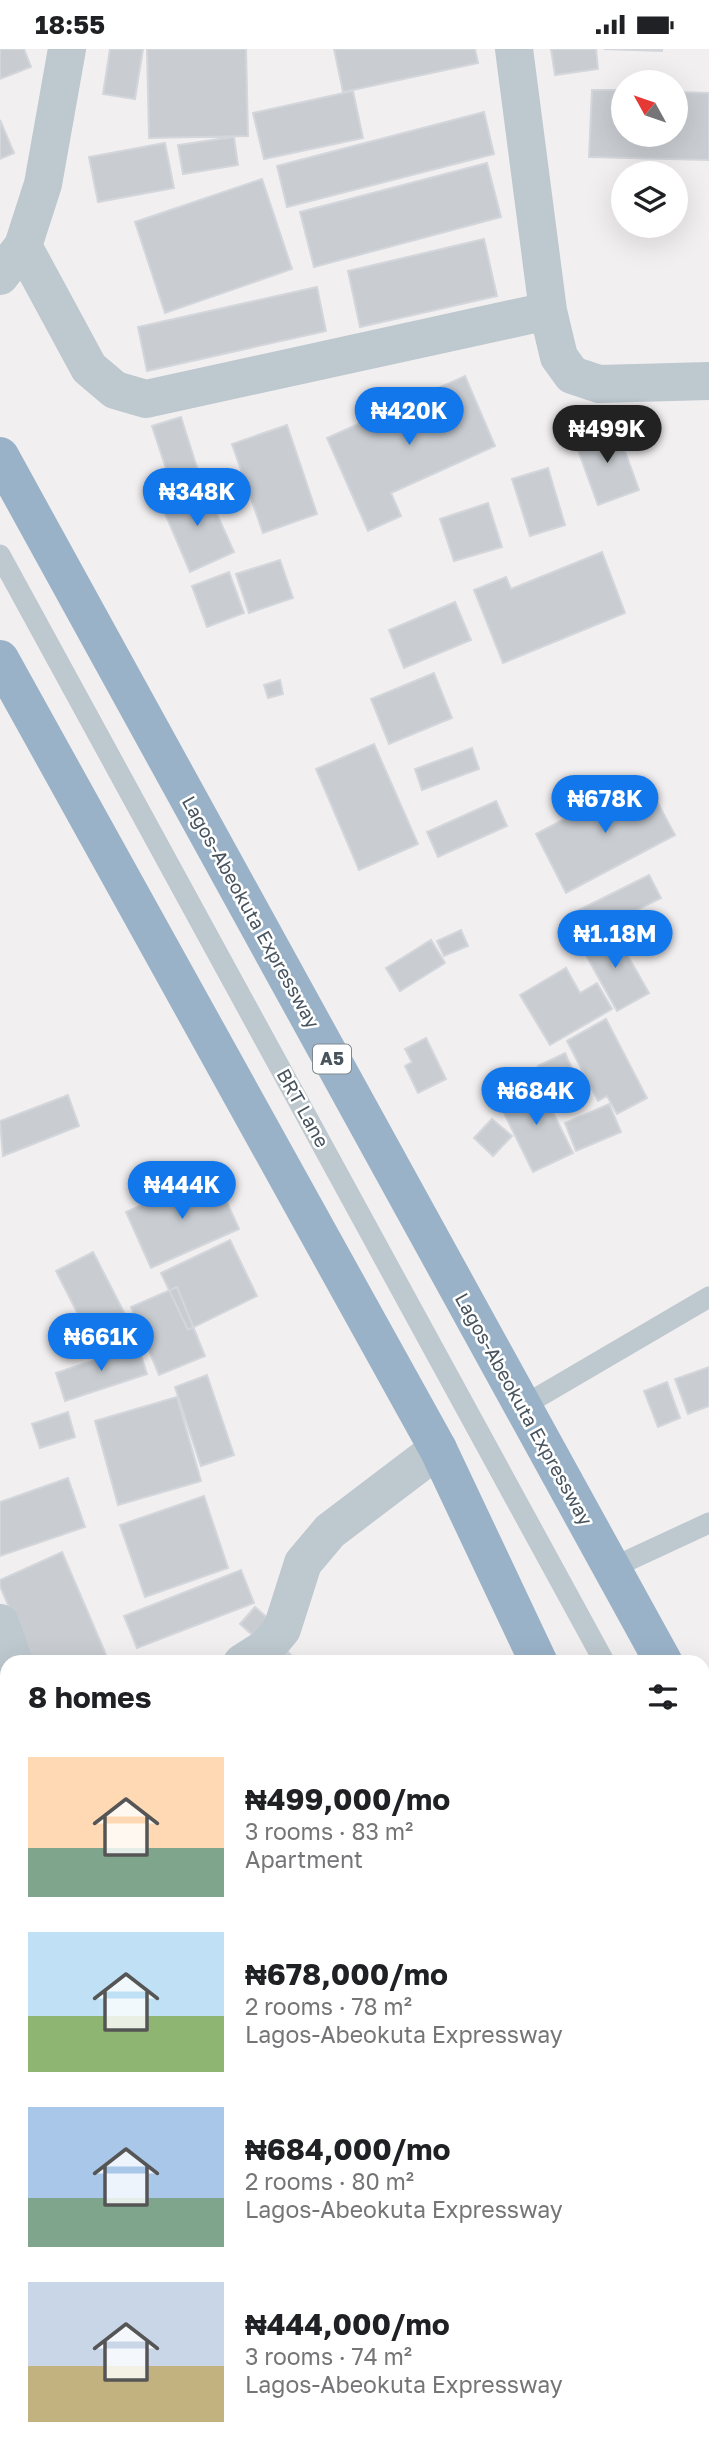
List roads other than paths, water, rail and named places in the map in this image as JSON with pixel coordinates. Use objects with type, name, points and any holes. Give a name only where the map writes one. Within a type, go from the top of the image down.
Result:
[{"type":"highway","name":"Lagos-Abeokuta Expressway","points":[[0,456],[660,1655]]},
{"type":"highway","points":[[0,659],[438,1449],[535,1655]]},
{"type":"street","points":[[0,276],[23,246],[43,184],[67,49]]},
{"type":"street","points":[[514,49],[548,311],[559,357],[572,375],[599,384],[709,381]]},
{"type":"street","points":[[23,246],[89,368],[115,390],[146,399],[548,311]]},
{"type":"street","points":[[254,1655],[267,1647],[282,1629],[303,1563],[330,1531],[438,1449]]},
{"type":"street","points":[[0,1623],[11,1655]]},
{"type":"lane","name":"BRT Lane","points":[[0,555],[601,1655]]},
{"type":"lane","points":[[523,1406],[709,1297]]},
{"type":"lane","points":[[612,1568],[709,1523]]}]
